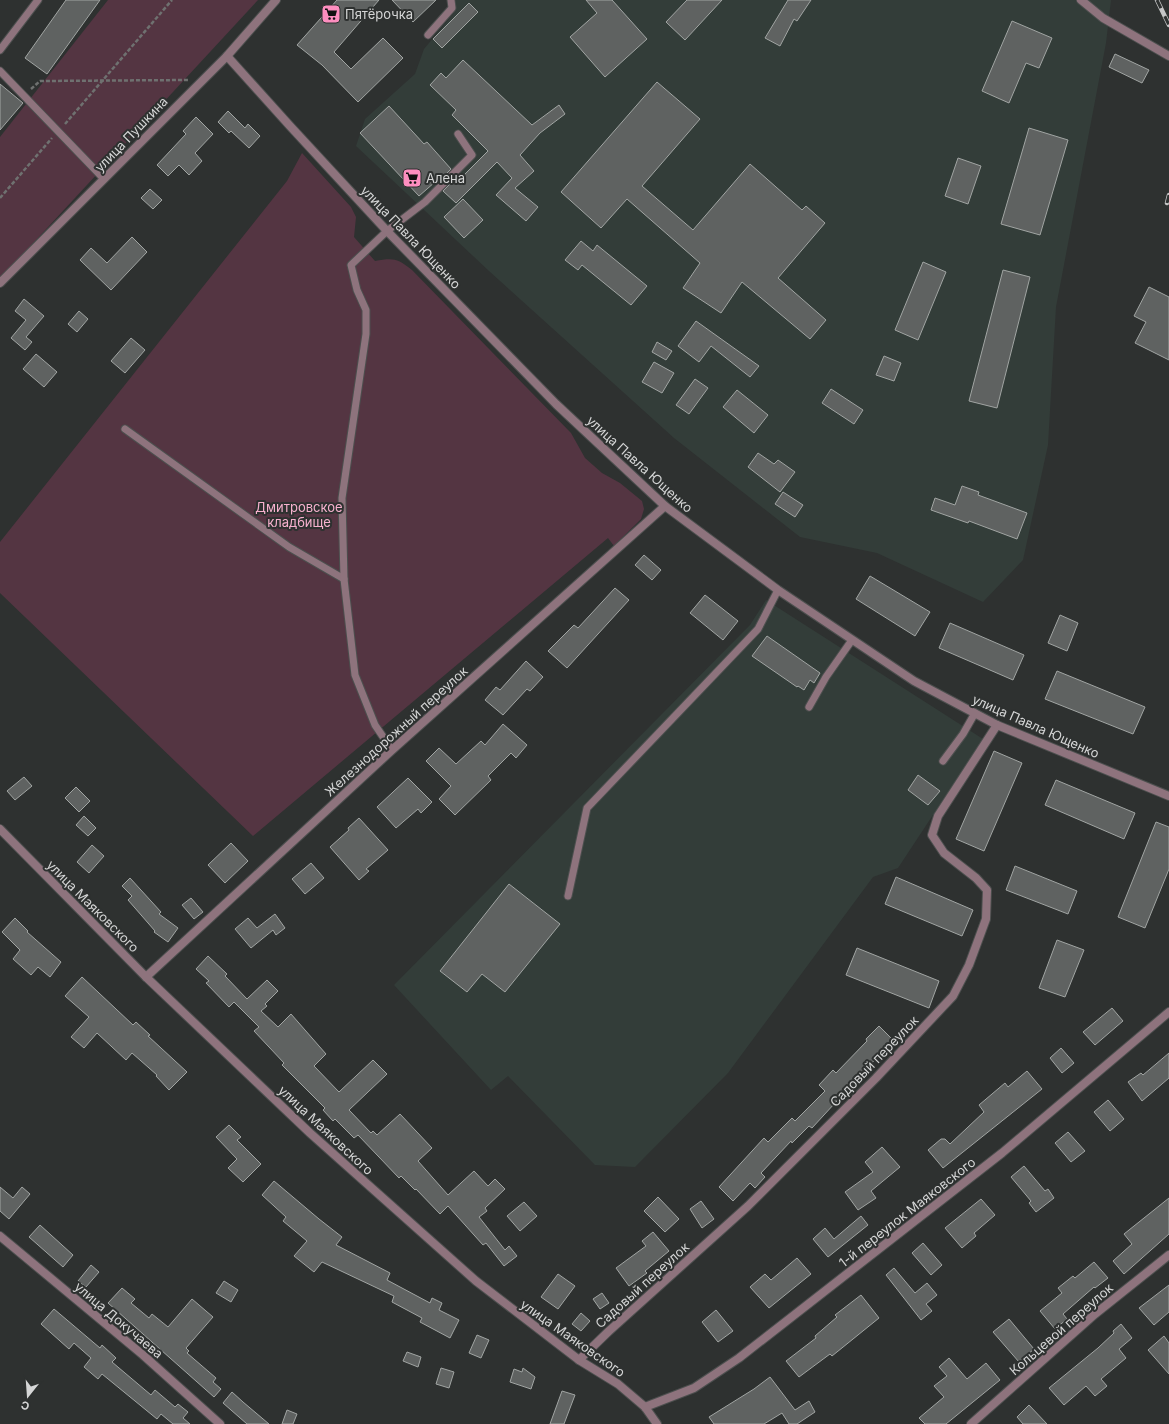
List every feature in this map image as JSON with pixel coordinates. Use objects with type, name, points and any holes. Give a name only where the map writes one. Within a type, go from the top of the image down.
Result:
[{"type":"street","name":"улица Пушкина","points":[[0,283],[201,80],[227,56],[276,0]]},
{"type":"street","points":[[1081,0],[1103,18],[1169,56]]},
{"type":"street","name":"улица Павла Ющенко","points":[[227,56],[387,231],[556,404],[665,506],[778,590],[914,680],[997,725],[1169,796]]},
{"type":"street","name":"Железнодорожный переулок","points":[[146,977],[392,750],[665,506]]},
{"type":"street","name":"Садовый переулок","points":[[579,1360],[609,1330],[748,1206],[876,1078],[953,996],[969,965],[986,919],[987,890],[976,878],[944,853],[932,835],[938,816],[997,725]]},
{"type":"street","name":"улица Маяковского","points":[[0,829],[146,977],[310,1133],[476,1281],[579,1360],[618,1384],[644,1407],[657,1424]]},
{"type":"street","name":"1-й переулок Маяковского","points":[[644,1407],[694,1388],[739,1358],[1002,1153],[1169,1012]]},
{"type":"street","name":"улица Докучаева","points":[[0,1236],[143,1355],[220,1424]]},
{"type":"street","name":"Кольцевой переулок","points":[[971,1424],[1095,1314],[1169,1255]]},
{"type":"lane","points":[[0,50],[38,0]]},
{"type":"lane","points":[[428,34],[452,8],[451,0]]},
{"type":"lane","points":[[0,71],[104,178]]},
{"type":"lane","points":[[392,750],[375,726],[355,675],[344,579],[342,498],[366,334],[366,310],[358,290],[351,265],[387,231],[424,202],[472,155],[458,134]]},
{"type":"lane","points":[[125,429],[289,547],[344,579]]},
{"type":"lane","points":[[568,896],[587,808],[758,629],[778,590]]},
{"type":"lane","points":[[809,707],[826,677],[852,640]]},
{"type":"lane","points":[[943,761],[963,734],[975,713]]},
{"type":"path","points":[[0,198],[172,0]]},
{"type":"path","points":[[23,96],[40,81],[201,80]]},
{"type":"shaded area","points":[[456,0],[1111,0],[1106,43],[1056,307],[1048,445],[1023,560],[983,602],[877,553],[800,537],[674,438],[489,271],[356,146],[365,119],[415,74],[424,49],[454,13]]},
{"type":"shaded area","points":[[766,600],[983,739],[898,868],[873,877],[728,1073],[635,1167],[595,1165],[508,1076],[491,1090],[394,985],[750,625]]},
{"type":"green space","points":[[108,0],[258,0],[0,279],[0,137]]},
{"type":"green space","name":"Дмитровское кладбище","points":[[302,153],[351,207],[356,217],[354,237],[375,261],[391,259],[402,263],[412,270],[571,433],[585,458],[602,473],[620,483],[642,501],[644,509],[641,519],[614,546],[608,538],[253,836],[0,593],[0,542],[287,181]]},
{"type":"building","points":[[66,0],[100,0],[47,74],[25,58]]},
{"type":"building","points":[[337,0],[379,0],[334,52],[351,69],[383,38],[403,58],[358,102],[322,65],[297,45]]},
{"type":"building","points":[[392,0],[436,0],[413,22]]},
{"type":"building","points":[[586,0],[612,0],[647,39],[605,77],[570,37],[597,13]]},
{"type":"building","points":[[687,0],[722,0],[685,40],[666,22]]},
{"type":"building","points":[[788,0],[811,0],[797,21],[794,19],[780,46],[765,38]]},
{"type":"building","points":[[469,3],[478,12],[442,48],[433,39]]},
{"type":"building","points":[[1012,21],[1052,38],[1039,68],[1026,63],[1009,103],[982,91]]},
{"type":"building","points":[[1115,54],[1149,70],[1142,83],[1109,67]]},
{"type":"building","points":[[463,60],[532,125],[559,105],[565,114],[540,133],[520,155],[534,171],[515,188],[538,207],[526,221],[496,195],[512,178],[497,162],[456,203],[443,191],[458,176],[460,179],[488,151],[452,115],[456,110],[430,85],[441,73],[446,78]]},
{"type":"building","points":[[657,82],[700,119],[642,186],[693,230],[750,164],[802,210],[806,206],[825,223],[778,278],[826,320],[810,339],[742,282],[721,313],[683,288],[700,263],[627,199],[601,228],[561,192]]},
{"type":"building","points":[[0,84],[23,103],[0,130]]},
{"type":"building","points":[[389,106],[424,144],[427,142],[451,169],[436,184],[435,182],[419,196],[360,133]]},
{"type":"building","points":[[228,111],[245,128],[248,124],[260,136],[249,148],[231,131],[229,133],[218,122]]},
{"type":"building","points":[[196,117],[213,134],[195,153],[202,161],[189,175],[179,165],[168,176],[157,165],[186,134],[183,131]]},
{"type":"building","points":[[1029,128],[1068,140],[1040,235],[1001,224]]},
{"type":"building","points":[[958,158],[981,166],[968,204],[945,196]]},
{"type":"building","points":[[150,189],[162,200],[153,209],[141,198]]},
{"type":"building","points":[[463,199],[483,220],[464,238],[444,217]]},
{"type":"building","points":[[132,237],[147,252],[111,290],[80,260],[91,248],[107,263]]},
{"type":"building","points":[[581,241],[593,251],[597,245],[647,286],[631,305],[582,265],[578,270],[565,260]]},
{"type":"building","points":[[923,262],[946,272],[918,340],[895,330]]},
{"type":"building","points":[[1003,270],[1030,277],[997,408],[969,401]]},
{"type":"building","points":[[1149,287],[1169,297],[1169,360],[1135,343],[1146,322],[1134,316]]},
{"type":"building","points":[[24,299],[44,316],[26,337],[32,342],[25,350],[11,338],[26,320],[15,311]]},
{"type":"building","points":[[79,311],[88,319],[77,332],[68,324]]},
{"type":"building","points":[[696,321],[759,366],[750,377],[711,346],[699,362],[678,346]]},
{"type":"building","points":[[131,338],[145,350],[125,373],[111,361]]},
{"type":"building","points":[[657,342],[672,351],[666,360],[652,352]]},
{"type":"building","points":[[36,354],[57,372],[44,387],[23,369]]},
{"type":"building","points":[[884,356],[901,363],[894,381],[876,375]]},
{"type":"building","points":[[654,362],[674,373],[662,393],[642,382]]},
{"type":"building","points":[[695,379],[708,388],[689,414],[676,405]]},
{"type":"building","points":[[831,389],[863,410],[854,424],[822,403]]},
{"type":"building","points":[[737,390],[768,415],[754,433],[723,407]]},
{"type":"building","points":[[758,453],[774,464],[778,460],[795,472],[780,492],[748,467]]},
{"type":"building","points":[[962,486],[979,492],[978,495],[1027,513],[1017,539],[969,521],[968,523],[931,510],[935,498],[955,505]]},
{"type":"building","points":[[783,492],[803,505],[795,517],[775,504]]},
{"type":"building","points":[[644,555],[661,570],[652,580],[635,565]]},
{"type":"building","points":[[870,576],[930,612],[915,636],[856,599]]},
{"type":"building","points":[[615,588],[629,600],[567,668],[548,651],[574,625],[578,628]]},
{"type":"building","points":[[705,595],[738,621],[723,640],[690,613]]},
{"type":"building","points":[[1060,615],[1078,623],[1067,651],[1048,643]]},
{"type":"building","points":[[950,623],[1024,655],[1013,680],[939,648]]},
{"type":"building","points":[[767,636],[820,673],[814,683],[810,680],[804,690],[798,686],[797,687],[752,656]]},
{"type":"building","points":[[526,661],[543,677],[530,691],[527,689],[503,715],[485,700],[496,687],[500,690]]},
{"type":"building","points":[[1057,671],[1145,707],[1133,734],[1045,699]]},
{"type":"building","points":[[503,724],[527,745],[516,758],[511,753],[488,776],[491,780],[455,815],[439,799],[451,786],[426,761],[439,748],[456,764],[481,741],[485,745]]},
{"type":"building","points":[[994,751],[1022,763],[984,851],[956,839]]},
{"type":"building","points":[[918,775],[940,791],[928,805],[908,790]]},
{"type":"building","points":[[24,777],[32,786],[15,800],[7,791]]},
{"type":"building","points":[[408,778],[432,802],[421,813],[418,809],[396,828],[377,807]]},
{"type":"building","points":[[1056,780],[1135,813],[1124,839],[1045,805]]},
{"type":"building","points":[[76,787],[90,801],[79,812],[65,798]]},
{"type":"building","points":[[84,816],[96,828],[88,836],[76,825]]},
{"type":"building","points":[[359,818],[388,850],[366,869],[369,871],[359,880],[330,847],[349,830],[348,828]]},
{"type":"building","points":[[1156,822],[1169,827],[1169,869],[1145,928],[1118,917]]},
{"type":"building","points":[[231,843],[248,861],[225,883],[208,865]]},
{"type":"building","points":[[92,845],[104,856],[89,873],[77,862]]},
{"type":"building","points":[[311,863],[324,878],[305,894],[292,879]]},
{"type":"building","points":[[1015,866],[1077,891],[1068,914],[1006,890]]},
{"type":"building","points":[[896,877],[973,910],[962,936],[885,904]]},
{"type":"building","points":[[130,878],[161,912],[159,914],[178,928],[168,942],[154,932],[155,931],[128,900],[132,896],[122,886]]},
{"type":"building","points":[[509,884],[560,924],[505,992],[482,974],[467,992],[440,971]]},
{"type":"building","points":[[191,898],[203,912],[194,919],[182,905]]},
{"type":"building","points":[[275,914],[285,928],[276,935],[273,930],[251,948],[235,929],[248,918],[257,928]]},
{"type":"building","points":[[15,918],[28,931],[27,932],[61,962],[50,977],[38,967],[31,975],[13,959],[20,950],[2,932]]},
{"type":"building","points":[[1057,940],[1084,950],[1065,997],[1039,988]]},
{"type":"building","points":[[857,948],[939,981],[929,1008],[846,975]]},
{"type":"building","points":[[208,956],[227,974],[225,976],[247,999],[267,980],[278,991],[265,1004],[267,1006],[261,1011],[278,1027],[291,1014],[326,1054],[314,1066],[339,1092],[373,1060],[387,1074],[349,1110],[371,1133],[373,1131],[377,1135],[400,1114],[432,1148],[418,1161],[448,1195],[474,1171],[488,1186],[495,1179],[505,1189],[485,1208],[487,1211],[479,1217],[505,1250],[509,1246],[517,1256],[504,1266],[486,1243],[483,1245],[448,1206],[440,1214],[416,1189],[415,1190],[401,1176],[399,1178],[358,1135],[354,1138],[335,1119],[333,1121],[323,1110],[325,1108],[282,1065],[284,1063],[254,1031],[259,1027],[234,1002],[229,1007],[206,983],[209,981],[196,969]]},
{"type":"building","points":[[82,977],[133,1025],[136,1022],[150,1035],[148,1036],[187,1072],[169,1090],[156,1076],[157,1075],[132,1053],[126,1060],[97,1033],[84,1048],[71,1037],[89,1017],[65,996]]},
{"type":"building","points":[[1112,1008],[1123,1021],[1095,1045],[1083,1032]]},
{"type":"building","points":[[879,1026],[893,1040],[812,1128],[809,1126],[792,1143],[791,1141],[761,1173],[765,1177],[755,1188],[750,1183],[733,1201],[719,1187],[764,1138],[768,1142],[792,1118],[795,1121],[825,1091],[819,1085],[833,1070],[836,1073],[867,1041],[866,1039]]},
{"type":"building","points":[[1061,1048],[1074,1063],[1062,1073],[1050,1058]]},
{"type":"building","points":[[1169,1053],[1169,1078],[1142,1101],[1128,1082],[1141,1073],[1143,1075]]},
{"type":"building","points":[[1027,1071],[1042,1089],[943,1168],[928,1150],[941,1139],[945,1139],[950,1144],[984,1112],[979,1105],[1005,1083],[1008,1087]]},
{"type":"building","points":[[1108,1100],[1124,1119],[1110,1131],[1094,1112]]},
{"type":"building","points":[[229,1125],[241,1137],[237,1140],[261,1164],[243,1182],[228,1168],[237,1159],[216,1137]]},
{"type":"building","points":[[1068,1132],[1085,1151],[1071,1162],[1055,1143]]},
{"type":"building","points":[[882,1147],[900,1167],[871,1191],[876,1198],[858,1210],[845,1192],[873,1172],[865,1162]]},
{"type":"building","points":[[1024,1166],[1045,1191],[1048,1189],[1054,1198],[1036,1212],[1029,1203],[1031,1201],[1011,1177]]},
{"type":"building","points":[[274,1181],[342,1237],[336,1245],[390,1273],[387,1280],[430,1303],[432,1298],[442,1303],[439,1310],[459,1320],[450,1338],[420,1322],[422,1318],[392,1302],[394,1296],[322,1262],[314,1272],[294,1256],[307,1241],[283,1221],[286,1217],[262,1195]]},
{"type":"building","points":[[0,1187],[13,1198],[22,1187],[30,1194],[9,1219],[0,1211]]},
{"type":"building","points":[[658,1197],[679,1219],[665,1232],[644,1211]]},
{"type":"building","points":[[1169,1198],[1169,1234],[1124,1274],[1113,1261],[1132,1244],[1124,1234]]},
{"type":"building","points":[[981,1199],[995,1215],[974,1233],[976,1236],[962,1248],[945,1228]]},
{"type":"building","points":[[701,1201],[714,1219],[702,1228],[690,1209]]},
{"type":"building","points":[[524,1202],[537,1216],[520,1231],[507,1216]]},
{"type":"building","points":[[861,1216],[868,1225],[828,1257],[813,1239],[825,1228],[834,1239]]},
{"type":"building","points":[[40,1225],[73,1255],[63,1267],[29,1237]]},
{"type":"building","points":[[653,1232],[669,1251],[645,1271],[647,1273],[629,1286],[616,1268],[646,1246],[642,1241]]},
{"type":"building","points":[[923,1243],[942,1265],[931,1275],[912,1253]]},
{"type":"building","points":[[797,1258],[811,1274],[769,1308],[750,1287],[765,1274],[771,1280]]},
{"type":"building","points":[[1094,1262],[1108,1278],[1095,1288],[1094,1287],[1063,1314],[1067,1319],[1055,1329],[1040,1311],[1062,1293],[1058,1288],[1073,1276],[1075,1278]]},
{"type":"building","points":[[91,1265],[99,1272],[86,1287],[78,1281]]},
{"type":"building","points":[[894,1268],[915,1293],[927,1283],[937,1295],[926,1304],[932,1311],[921,1320],[886,1275]]},
{"type":"building","points":[[558,1274],[575,1286],[558,1309],[541,1297]]},
{"type":"building","points":[[224,1281],[238,1290],[231,1302],[216,1293]]},
{"type":"building","points":[[1169,1285],[1169,1312],[1154,1325],[1139,1308]]},
{"type":"building","points":[[122,1288],[135,1299],[131,1303],[149,1318],[152,1314],[168,1327],[192,1299],[213,1317],[186,1348],[189,1351],[187,1353],[216,1378],[213,1382],[221,1389],[214,1397],[108,1303]]},
{"type":"building","points":[[602,1293],[609,1303],[600,1309],[593,1299]]},
{"type":"building","points":[[861,1295],[879,1318],[832,1356],[830,1354],[799,1377],[786,1361],[816,1338],[815,1336],[837,1317],[835,1315]]},
{"type":"building","points":[[54,1309],[100,1348],[102,1345],[116,1358],[112,1362],[151,1395],[155,1390],[175,1407],[178,1404],[188,1412],[183,1418],[190,1424],[173,1424],[161,1414],[157,1419],[102,1374],[98,1379],[84,1367],[91,1358],[74,1343],[69,1349],[41,1324]]},
{"type":"building","points":[[716,1310],[733,1331],[718,1342],[702,1322]]},
{"type":"building","points":[[581,1313],[590,1321],[581,1331],[572,1324]]},
{"type":"building","points":[[1009,1319],[1034,1349],[1019,1362],[993,1332]]},
{"type":"building","points":[[1121,1324],[1132,1338],[1119,1349],[1126,1358],[1101,1379],[1107,1386],[1095,1396],[1086,1386],[1064,1405],[1049,1388],[1098,1348]]},
{"type":"building","points":[[477,1335],[489,1340],[481,1358],[469,1353]]},
{"type":"building","points":[[1164,1336],[1169,1343],[1169,1374],[1148,1350]]},
{"type":"building","points":[[407,1352],[421,1357],[418,1367],[403,1361]]},
{"type":"building","points":[[949,1358],[967,1379],[986,1363],[1000,1380],[946,1424],[925,1424],[919,1418],[944,1397],[934,1386],[947,1376],[939,1367]]},
{"type":"building","points":[[441,1368],[454,1372],[449,1388],[436,1384]]},
{"type":"building","points":[[523,1368],[535,1377],[531,1389],[510,1382],[514,1369],[522,1372]]},
{"type":"building","points":[[770,1377],[795,1410],[809,1401],[815,1412],[797,1424],[789,1424],[782,1413],[764,1424],[714,1424],[709,1417],[754,1389]]},
{"type":"building","points":[[562,1391],[575,1395],[564,1424],[550,1424]]},
{"type":"building","points":[[232,1392],[269,1424],[247,1424],[223,1403]]},
{"type":"building","points":[[1029,1405],[1047,1424],[1023,1424],[1017,1417]]},
{"type":"building","points":[[287,1410],[297,1414],[293,1424],[282,1424]]},
{"type":"railway","points":[[1157,0],[1169,25]]},
{"type":"railway","points":[[1167,203],[1169,195]]},
{"type":"place","name":"Пятёрочка","points":[[331,14]]},
{"type":"place","name":"Алена","points":[[412,178]]}]
